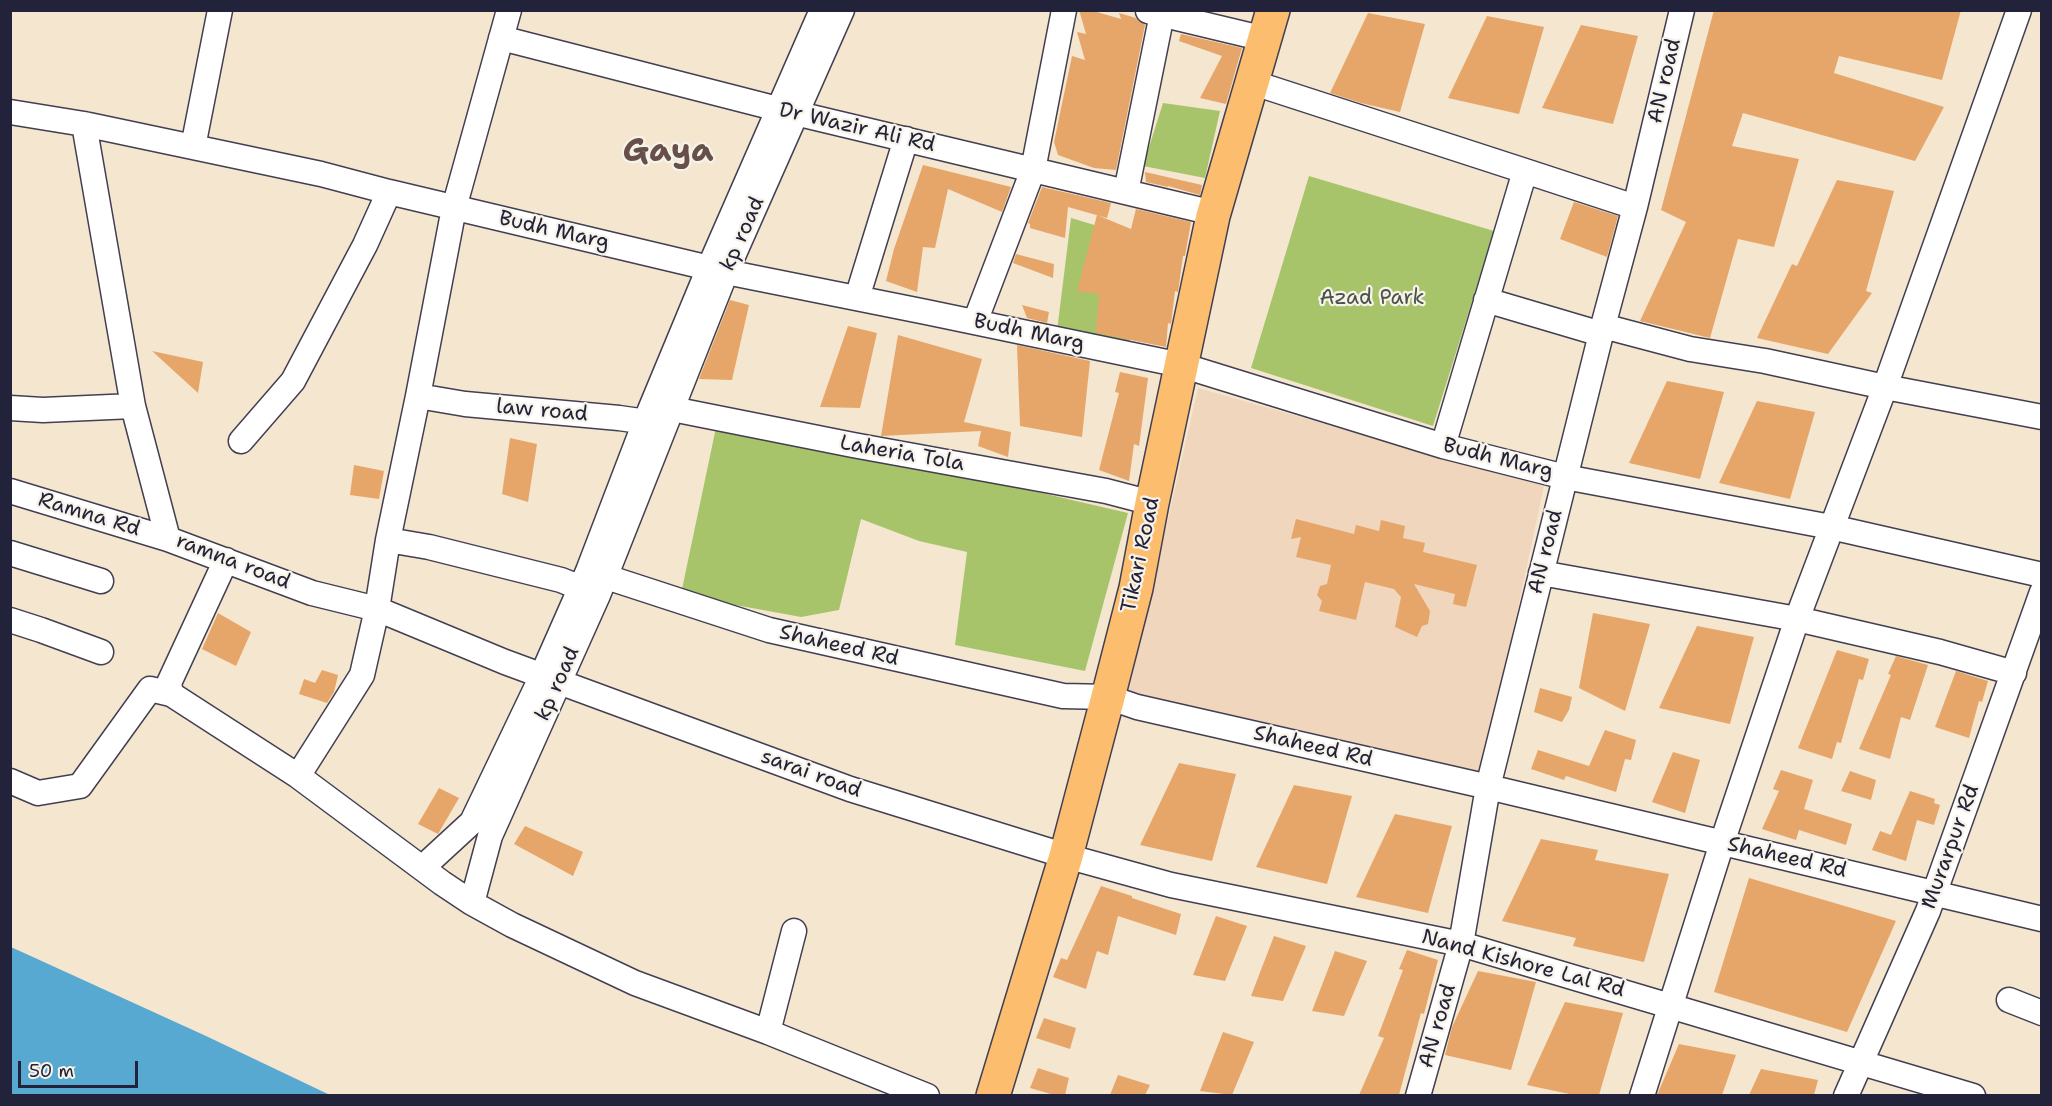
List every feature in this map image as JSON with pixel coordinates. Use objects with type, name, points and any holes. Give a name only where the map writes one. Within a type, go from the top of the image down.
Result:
[{"type":"highway","name":"Tikari Road","points":[[993,1095],[1066,856],[1108,697],[1136,588],[1213,216],[1269,25]]},
{"type":"street","points":[[193,147],[220,10]]},
{"type":"street","points":[[298,776],[362,675],[377,609],[388,540],[454,208],[509,10]]},
{"type":"street","name":"kp road","points":[[472,903],[490,836],[551,678],[593,583],[717,270],[787,111],[822,10]]},
{"type":"street","name":"kp road","points":[[787,111],[842,10]]},
{"type":"street","points":[[975,322],[1033,170],[1064,10]]},
{"type":"street","name":"AN road","points":[[1418,1095],[1461,944],[1488,787],[1635,207],[1682,10]]},
{"type":"street","points":[[1642,1095],[1722,843],[1797,619],[1884,387],[2019,10]]},
{"type":"street","points":[[1126,192],[1154,12],[1269,25]]},
{"type":"street","name":"Dr Wazir Ali Rd","points":[[501,38],[787,111],[1202,210],[1213,216]]},
{"type":"street","points":[[1251,82],[1635,207]]},
{"type":"street","name":"Budh Marg","points":[[10,112],[84,123],[321,174],[717,270],[1181,366],[1443,446],[1565,477],[1831,527],[2042,575]]},
{"type":"street","name":"ramna road","points":[[84,123],[133,406],[168,539],[312,592],[377,609],[505,662],[551,678]]},
{"type":"street","points":[[857,298],[906,139]]},
{"type":"street","points":[[1443,446],[1525,171]]},
{"type":"street","points":[[242,441],[293,381],[365,245],[389,192]]},
{"type":"street","points":[[1486,300],[1602,330],[1690,349],[1765,361],[1884,387],[2042,417]]},
{"type":"street","name":"law road","points":[[418,396],[465,404],[659,415]]},
{"type":"street","points":[[10,408],[43,410],[133,406]]},
{"type":"street","name":"Laheria Tola","points":[[659,415],[1106,491],[1152,503]]},
{"type":"street","name":"Ramna Rd","points":[[10,491],[168,539]]},
{"type":"street","name":"Shaheed Rd","points":[[388,540],[429,547],[561,580],[593,583],[769,630],[1064,696],[1108,697],[1148,709],[1488,787],[2042,919]]},
{"type":"street","points":[[10,553],[101,581]]},
{"type":"street","points":[[171,694],[169,683],[226,560]]},
{"type":"street","points":[[1541,573],[1797,619],[1940,652],[2025,664]]},
{"type":"street","name":"Murarpur Rd","points":[[1846,1095],[1934,893],[2025,664],[2042,592]]},
{"type":"street","points":[[10,620],[101,652]]},
{"type":"street","name":"kp road","points":[[422,868],[472,822],[551,678]]},
{"type":"street","name":"sarai road","points":[[551,678],[850,789],[1066,856]]},
{"type":"street","points":[[10,781],[38,793],[80,786],[150,689],[171,694],[298,776],[472,903],[512,925],[635,983],[768,1032],[927,1095]]},
{"type":"street","name":"Nand Kishore Lal Rd","points":[[1066,856],[1171,885],[1461,944],[1973,1095]]},
{"type":"street","points":[[768,1032],[794,931]]},
{"type":"street","points":[[2008,1000],[2042,1012]]},
{"type":"shaded area","points":[[1198,388],[1544,486],[1514,626],[1490,779],[1126,703]]},
{"type":"green space","points":[[1163,103],[1220,111],[1205,178],[1143,166]]},
{"type":"green space","name":"Azad Park","points":[[1309,176],[1494,231],[1433,426],[1251,368]]},
{"type":"green space","points":[[1071,218],[1148,241],[1128,348],[1057,331]]},
{"type":"green space","points":[[718,418],[1128,513],[1085,671],[955,645],[967,552],[919,541],[861,519],[839,610],[801,617],[730,604],[682,589]]},
{"type":"water","points":[[11,947],[206,1036],[330,1095],[11,1095]]},
{"type":"building","points":[[1079,10],[1090,10],[1121,19],[1119,13],[1136,18],[1145,25],[1116,170],[1094,168],[1058,155],[1054,142],[1072,56],[1085,60],[1077,32],[1086,34]]},
{"type":"building","points":[[1714,10],[1961,10],[1942,80],[1839,56],[1834,73],[1944,107],[1915,161],[1743,113],[1732,146],[1799,159],[1774,247],[1738,239],[1710,338],[1640,321],[1686,222],[1661,210]]},
{"type":"building","points":[[1368,13],[1425,24],[1400,112],[1330,93]]},
{"type":"building","points":[[1487,16],[1544,27],[1519,114],[1448,98]]},
{"type":"building","points":[[1581,25],[1638,36],[1613,124],[1542,108]]},
{"type":"building","points":[[1181,34],[1242,48],[1226,104],[1200,98],[1222,56],[1179,41]]},
{"type":"building","points":[[923,165],[1011,187],[1002,212],[948,189],[935,248],[923,247],[917,292],[886,281],[894,249]]},
{"type":"building","points":[[1145,172],[1202,185],[1200,195],[1146,182]]},
{"type":"building","points":[[1837,180],[1894,191],[1866,291],[1872,293],[1828,354],[1757,338],[1792,264],[1797,266]]},
{"type":"building","points":[[1042,187],[1111,203],[1107,218],[1068,207],[1065,238],[1030,228],[1028,223]]},
{"type":"building","points":[[1574,202],[1618,216],[1607,257],[1560,239]]},
{"type":"building","points":[[1136,209],[1191,222],[1178,292],[1175,291],[1171,324],[1168,323],[1166,347],[1096,333],[1099,294],[1077,291],[1097,215],[1131,229]]},
{"type":"building","points":[[1016,254],[1054,264],[1053,278],[1013,263]]},
{"type":"building","points":[[730,300],[749,305],[732,380],[699,379]]},
{"type":"building","points":[[1022,305],[1049,312],[1047,323],[1027,318]]},
{"type":"building","points":[[848,326],[877,333],[860,408],[820,407]]},
{"type":"building","points":[[898,335],[982,359],[964,422],[1011,432],[1008,457],[978,446],[981,431],[881,436]]},
{"type":"building","points":[[1017,345],[1090,361],[1082,437],[1020,426]]},
{"type":"building","points":[[152,351],[203,362],[198,393]]},
{"type":"building","points":[[1120,372],[1148,378],[1139,446],[1134,444],[1129,481],[1099,470],[1119,393],[1115,392]]},
{"type":"building","points":[[1667,381],[1724,392],[1700,479],[1629,463]]},
{"type":"building","points":[[1757,401],[1815,412],[1790,499],[1719,483]]},
{"type":"building","points":[[510,438],[537,444],[528,502],[502,494]]},
{"type":"building","points":[[354,465],[384,471],[379,499],[350,495]]},
{"type":"building","points":[[1296,519],[1354,534],[1356,525],[1379,531],[1381,520],[1405,526],[1403,538],[1425,543],[1423,552],[1477,565],[1466,607],[1453,604],[1455,594],[1414,584],[1430,611],[1428,624],[1422,626],[1417,637],[1395,627],[1401,597],[1394,589],[1365,582],[1356,620],[1319,611],[1322,601],[1317,595],[1320,586],[1327,584],[1331,565],[1296,557],[1301,537],[1291,539]]},
{"type":"building","points":[[218,613],[251,632],[236,666],[202,649]]},
{"type":"building","points":[[1593,613],[1650,624],[1625,711],[1579,688]]},
{"type":"building","points":[[1697,626],[1754,637],[1730,724],[1659,708]]},
{"type":"building","points":[[1837,650],[1869,659],[1863,680],[1859,679],[1841,743],[1837,742],[1832,759],[1798,748]]},
{"type":"building","points":[[1896,656],[1928,665],[1910,720],[1901,717],[1890,759],[1859,749],[1891,675],[1888,674]]},
{"type":"building","points":[[322,670],[338,675],[334,692],[327,703],[299,694],[304,679],[315,683]]},
{"type":"building","points":[[1956,671],[1988,681],[1982,702],[1979,701],[1969,738],[1935,727]]},
{"type":"building","points":[[1540,688],[1572,697],[1569,710],[1562,722],[1534,712]]},
{"type":"building","points":[[1605,730],[1636,740],[1631,760],[1625,759],[1616,792],[1566,776],[1564,780],[1531,769],[1538,750],[1589,766]]},
{"type":"building","points":[[1673,752],[1700,760],[1685,813],[1652,802]]},
{"type":"building","points":[[1179,763],[1236,774],[1212,861],[1140,845]]},
{"type":"building","points":[[1781,770],[1813,780],[1804,809],[1852,824],[1846,845],[1799,830],[1796,840],[1762,829],[1779,791],[1773,789]]},
{"type":"building","points":[[1850,771],[1876,780],[1871,800],[1841,791]]},
{"type":"building","points":[[1294,785],[1352,796],[1327,884],[1256,867]]},
{"type":"building","points":[[439,788],[459,798],[438,834],[418,824]]},
{"type":"building","points":[[1910,791],[1935,799],[1934,803],[1940,805],[1934,825],[1917,820],[1906,861],[1872,850],[1880,831],[1891,835]]},
{"type":"building","points":[[1395,814],[1452,826],[1428,913],[1356,897]]},
{"type":"building","points":[[525,826],[583,852],[573,876],[514,844]]},
{"type":"building","points":[[1541,839],[1598,850],[1595,860],[1669,874],[1644,962],[1573,946],[1576,938],[1502,921]]},
{"type":"building","points":[[1749,878],[1896,921],[1847,1032],[1714,992]]},
{"type":"building","points":[[1101,886],[1181,914],[1176,935],[1118,916],[1108,955],[1097,951],[1086,989],[1053,977],[1061,958],[1067,960]]},
{"type":"building","points":[[1216,916],[1247,926],[1225,981],[1193,975]]},
{"type":"building","points":[[1274,936],[1306,946],[1283,1001],[1251,996]]},
{"type":"building","points":[[1407,950],[1438,960],[1399,1095],[1359,1095],[1384,1038],[1378,1036],[1403,970],[1399,969]]},
{"type":"building","points":[[1335,951],[1367,961],[1344,1016],[1312,1011]]},
{"type":"building","points":[[1478,971],[1536,982],[1511,1070],[1445,1055],[1452,1027]]},
{"type":"building","points":[[1565,1002],[1623,1013],[1599,1095],[1574,1095],[1527,1085]]},
{"type":"building","points":[[1044,1018],[1076,1028],[1070,1049],[1036,1038]]},
{"type":"building","points":[[1223,1032],[1254,1042],[1232,1095],[1200,1091]]},
{"type":"building","points":[[1679,1044],[1736,1055],[1722,1095],[1657,1095]]},
{"type":"building","points":[[1038,1068],[1069,1078],[1065,1095],[1054,1095],[1030,1088]]},
{"type":"building","points":[[1761,1069],[1818,1080],[1814,1095],[1749,1095]]},
{"type":"building","points":[[1118,1075],[1150,1085],[1145,1095],[1110,1095]]},
{"type":"district","name":"Gaya","points":[[668,152]]}]
